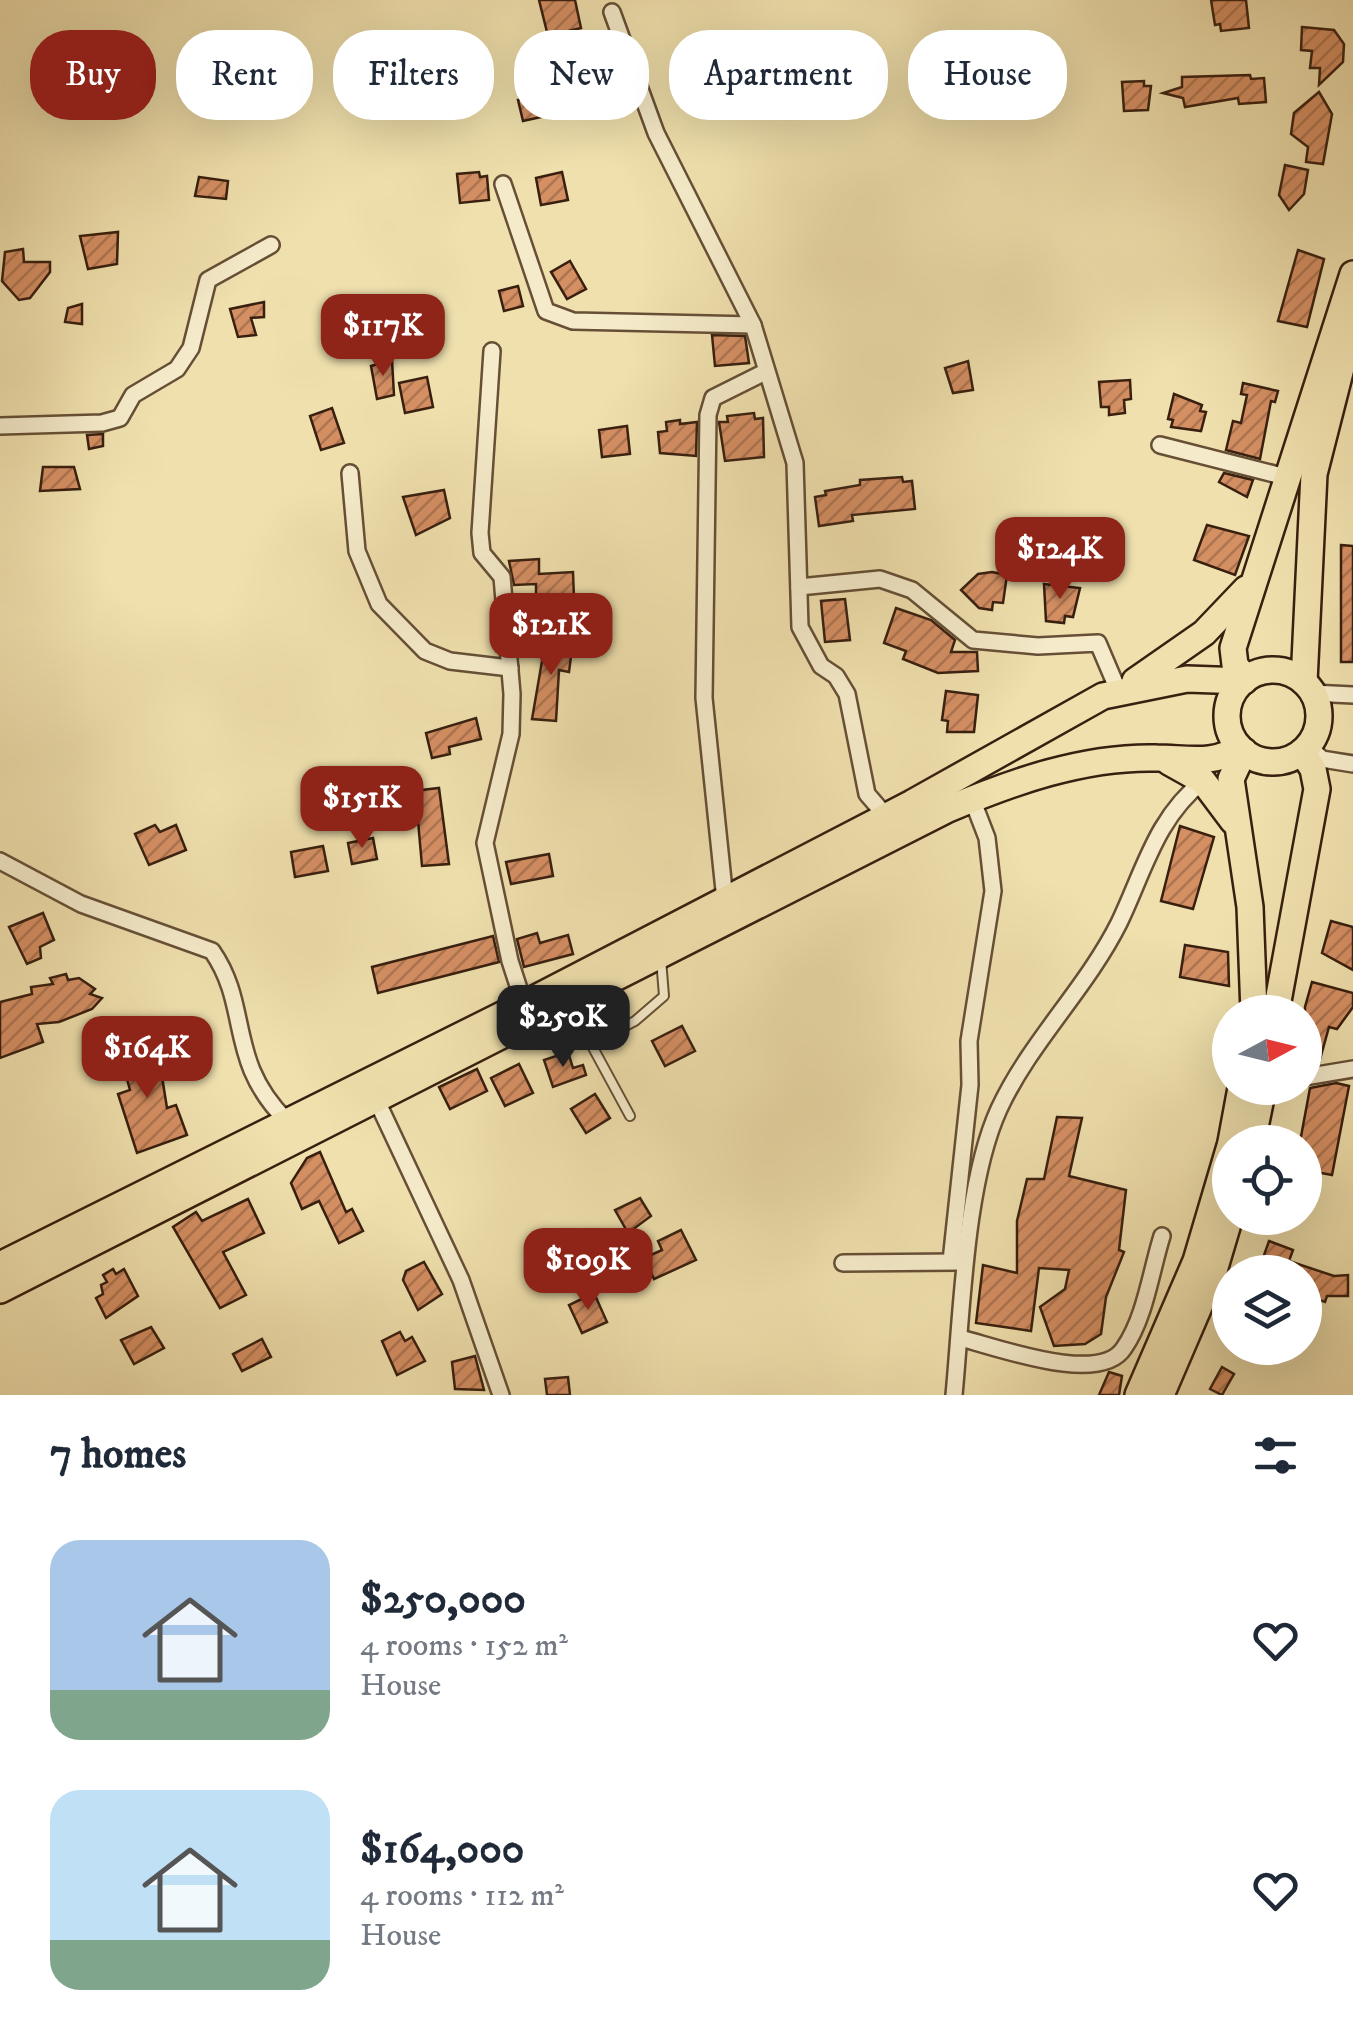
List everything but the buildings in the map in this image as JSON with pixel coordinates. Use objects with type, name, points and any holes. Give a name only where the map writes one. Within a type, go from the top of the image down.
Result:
[{"type":"main road","points":[[1245,680],[1235,666],[1233,648],[1353,274]]},
{"type":"main road","points":[[1245,680],[1232,695],[1228,713],[1230,731],[1241,749],[1272,762],[1305,749],[1318,720],[1308,688],[1314,474],[1353,321]]},
{"type":"main road","points":[[0,1290],[660,954],[917,812],[1185,648],[1252,581]]},
{"type":"main road","points":[[1110,693],[1188,679],[1245,680],[1271,670],[1308,688]]},
{"type":"main road","points":[[0,1265],[524,1004],[886,816],[972,799],[1076,766],[1154,758],[1212,760],[1241,749]]},
{"type":"main road","points":[[1241,749],[1231,779],[1252,923],[1254,995]]},
{"type":"main road","points":[[1279,995],[1318,789],[1305,749]]},
{"type":"main road","points":[[1154,758],[1203,780],[1226,807],[1240,840]]},
{"type":"main road","points":[[1138,1395],[1196,1262],[1212,1206]]},
{"type":"main road","points":[[1161,1395],[1213,1274],[1225,1235]]},
{"type":"street","points":[[612,12],[656,133],[754,325],[794,462],[800,627],[821,666],[836,676],[847,694],[867,794],[886,816]]},
{"type":"street","points":[[503,184],[546,311],[572,321],[754,325]]},
{"type":"street","points":[[0,426],[102,424],[120,418],[134,395],[178,369],[191,348],[208,280],[271,244]]},
{"type":"street","points":[[492,350],[480,533],[482,553],[502,576],[511,734],[485,843],[510,961],[524,1004]]},
{"type":"street","points":[[725,900],[704,698],[708,415],[713,398],[765,372]]},
{"type":"street","points":[[1160,446],[1286,477]]},
{"type":"street","points":[[350,474],[357,551],[379,604],[426,650],[450,660],[510,668]]},
{"type":"street","points":[[799,587],[880,579],[912,590],[973,640],[1038,646],[1098,643],[1110,693]]},
{"type":"street","points":[[1308,688],[1353,695]]},
{"type":"street","points":[[1305,749],[1322,759],[1353,764]]},
{"type":"street","points":[[954,1395],[988,1136],[1000,1106],[1118,924],[1166,817],[1203,780]]},
{"type":"street","points":[[951,1261],[970,1085],[969,1041],[992,891],[987,838],[972,799]]},
{"type":"street","points":[[0,861],[80,904],[212,951],[228,987],[250,1073],[267,1101],[286,1120]]},
{"type":"street","points":[[1322,1075],[1353,1069]]},
{"type":"street","points":[[376,1098],[462,1280],[501,1395]]},
{"type":"street","points":[[960,1338],[1078,1366],[1105,1364],[1123,1352],[1134,1328],[1162,1236]]},
{"type":"street","points":[[843,1262],[969,1263]]},
{"type":"lane","points":[[591,1044],[635,1021],[664,996],[666,972],[660,954]]},
{"type":"lane","points":[[561,1004],[591,1044],[630,1116]]}]
